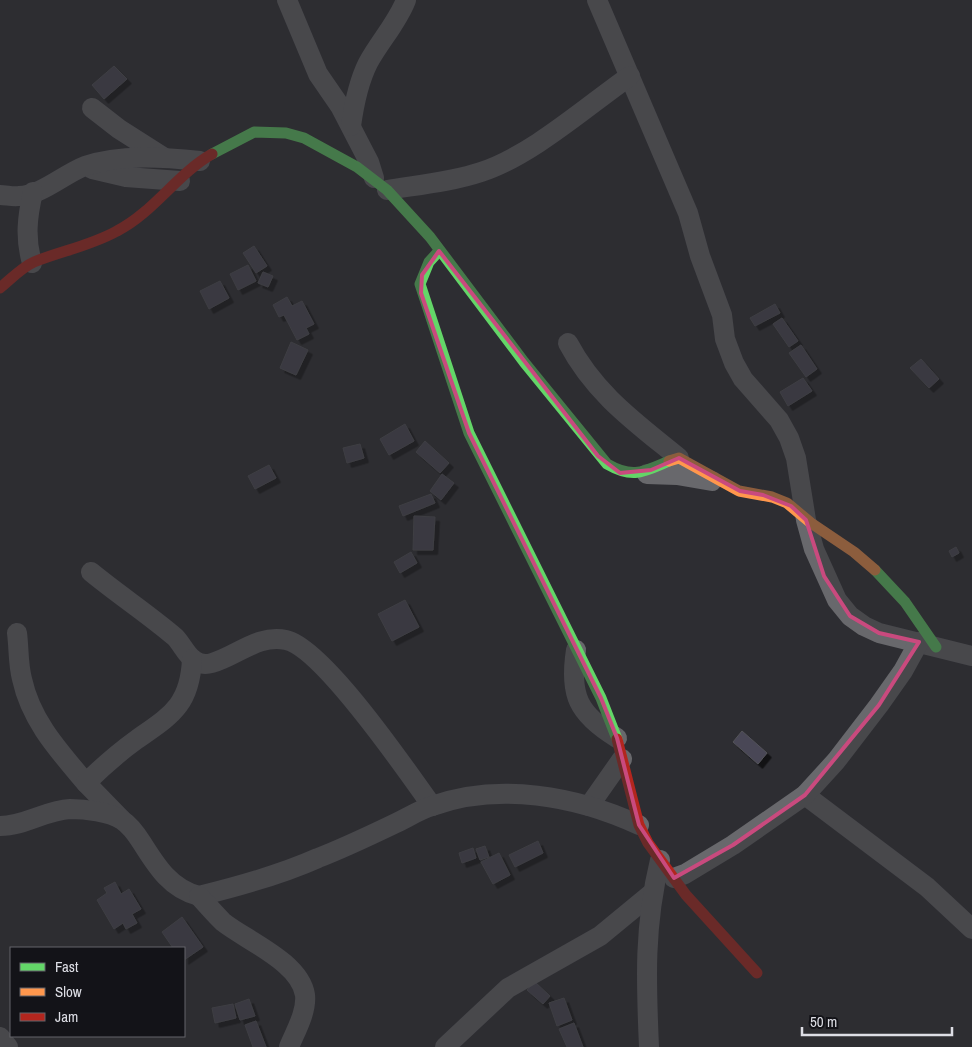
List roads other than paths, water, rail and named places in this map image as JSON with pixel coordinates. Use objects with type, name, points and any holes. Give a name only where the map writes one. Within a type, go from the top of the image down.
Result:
[{"type":"street","points":[[287,0],[318,74],[340,106],[380,184]]},
{"type":"street","points":[[351,126],[356,91],[369,63],[401,13],[406,0]]},
{"type":"street","points":[[597,0],[688,214],[709,283],[722,315],[725,339],[734,363],[743,379],[779,420],[790,438],[796,458],[806,520],[824,576],[837,600],[850,616],[864,626],[879,633],[972,656]]},
{"type":"street","points":[[380,184],[482,172],[512,157],[562,126],[630,76]]},
{"type":"street","points":[[92,108],[126,135],[163,157]]},
{"type":"street","points":[[0,288],[32,263],[79,248],[118,231],[159,201],[200,161],[228,144],[254,132],[286,133],[314,143],[380,184],[430,238],[598,456],[620,473],[677,475],[722,483]]},
{"type":"street","points":[[0,195],[20,196],[33,192],[85,167],[102,162],[163,157],[200,161]]},
{"type":"street","points":[[85,167],[126,177],[180,181]]},
{"type":"street","points":[[32,263],[28,248],[26,222],[33,192]]},
{"type":"street","points":[[439,252],[429,262],[420,284],[469,432],[576,650],[573,685],[577,700],[600,727],[617,738],[639,826],[660,860],[757,973]]},
{"type":"street","points":[[568,343],[582,368],[599,390],[679,458],[691,462],[722,483],[740,492],[781,500],[874,568],[919,619],[927,645]]},
{"type":"street","points":[[638,473],[679,458]]},
{"type":"street","points":[[91,572],[171,634],[192,659],[200,664],[211,664],[266,640],[287,640],[307,650],[326,668],[432,806]]},
{"type":"street","points":[[17,633],[21,678],[32,712],[57,750],[86,783],[133,830],[162,873],[174,885],[188,894],[199,896],[271,877],[302,865],[432,806],[467,798],[507,794],[548,796],[589,806],[639,826]]},
{"type":"street","points":[[674,878],[685,874],[733,845],[797,802],[836,761],[880,705],[903,671],[927,645]]},
{"type":"street","points":[[86,783],[135,741],[170,716],[186,688],[191,672],[192,659]]},
{"type":"street","points":[[589,806],[622,759]]},
{"type":"street","points":[[805,794],[926,887],[972,929]]},
{"type":"street","points":[[0,826],[21,824],[70,809],[106,814],[122,820]]},
{"type":"street","points":[[649,1046],[646,945],[651,894],[660,860]]},
{"type":"street","points":[[445,1047],[508,988],[539,969],[582,948],[600,936],[651,894]]},
{"type":"street","points":[[199,896],[222,920],[282,961],[296,976],[305,996],[302,1018],[289,1047]]},
{"type":"street","points":[[0,1037],[8,1047]]}]
